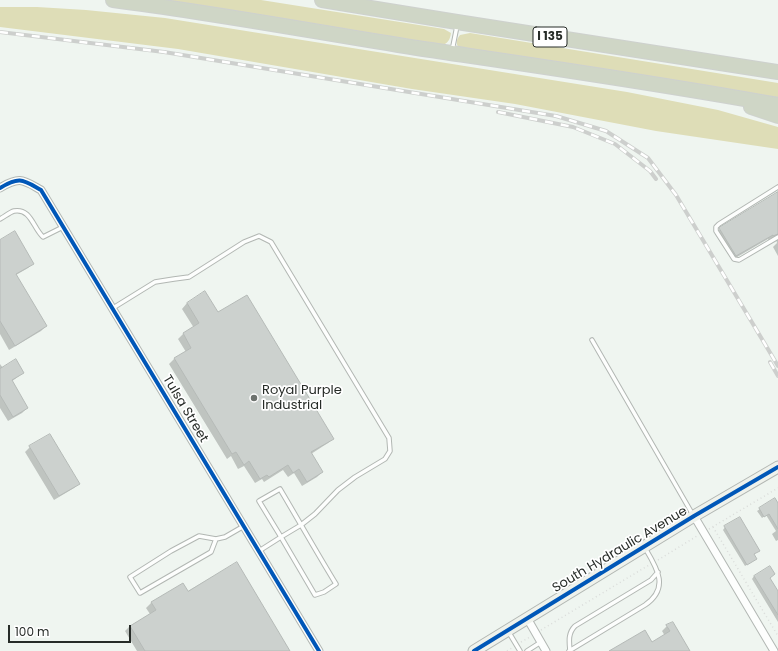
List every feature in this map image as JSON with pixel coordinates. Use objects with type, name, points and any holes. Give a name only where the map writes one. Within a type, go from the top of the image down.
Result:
[{"type":"highway","name":"I 135","points":[[113,0],[160,6],[452,53],[696,90],[778,105]]},
{"type":"highway","name":"I 135","points":[[322,0],[778,72]]},
{"type":"highway","points":[[696,90],[778,116]]},
{"type":"street","name":"Tulsa Street","points":[[0,188],[10,182],[21,180],[41,190],[318,651]]},
{"type":"street","name":"South Hydraulic Avenue","points":[[481,649],[527,618],[694,516],[778,467]]},
{"type":"street","points":[[694,516],[774,651]]},
{"type":"street","points":[[527,618],[546,651]]},
{"type":"lane","points":[[452,53],[457,22]]},
{"type":"lane","points":[[778,187],[716,227],[716,231],[734,259],[739,260],[778,237]]},
{"type":"lane","points":[[0,219],[13,211],[24,212],[30,216],[39,234],[43,237],[64,227]]},
{"type":"lane","points":[[113,308],[155,282],[188,277],[244,242],[259,236],[271,242],[389,438],[390,451],[385,459],[355,477],[338,490],[301,526],[259,551]]},
{"type":"lane","points":[[592,340],[694,516]]},
{"type":"lane","points":[[280,489],[336,584],[324,592],[315,595],[281,537],[259,501],[280,489]]},
{"type":"lane","points":[[216,539],[211,552],[140,594],[130,577],[199,536],[216,539],[225,537],[244,526]]},
{"type":"lane","points":[[644,547],[654,562],[658,572],[660,580],[658,589],[650,602],[570,651],[569,638],[571,630],[574,626],[651,580],[658,572]]},
{"type":"lane","points":[[508,630],[520,651]]},
{"type":"lane","points":[[527,651],[541,642]]},
{"type":"path","points":[[507,651],[778,488]]},
{"type":"path","points":[[713,527],[778,636]]},
{"type":"green space","points":[[159,0],[261,0],[444,29],[451,33],[448,41],[441,46]]},
{"type":"green space","points":[[0,7],[37,7],[86,10],[165,18],[627,92],[718,110],[778,127],[778,149],[656,131],[515,104],[412,89],[178,49],[0,27]]},
{"type":"green space","points":[[470,33],[778,83],[778,100],[459,48],[457,41],[460,35]]},
{"type":"building","points":[[778,192],[778,234],[773,235],[736,256],[719,228]]},
{"type":"building","points":[[15,231],[34,264],[16,274],[47,326],[15,346],[0,321],[0,240]]},
{"type":"building","name":"Royal Purple Industrial","points":[[205,291],[218,312],[247,295],[334,439],[311,452],[323,472],[307,482],[299,469],[293,473],[288,465],[269,477],[267,475],[260,479],[249,461],[244,465],[236,452],[232,454],[174,358],[191,348],[183,333],[199,323],[187,303]]},
{"type":"building","points":[[16,359],[24,373],[12,380],[28,408],[13,417],[0,395],[0,369]]},
{"type":"building","points":[[50,434],[80,484],[59,496],[29,446]]},
{"type":"building","points":[[775,498],[778,503],[778,529],[769,514],[764,517],[759,508]]},
{"type":"building","points":[[740,517],[760,551],[754,554],[757,559],[747,565],[724,526]]},
{"type":"building","points":[[237,562],[290,651],[145,651],[130,626],[156,610],[151,602],[183,583],[188,591]]},
{"type":"building","points":[[770,566],[775,574],[770,578],[778,591],[778,615],[754,576]]},
{"type":"building","points":[[673,622],[690,651],[609,651],[645,630],[652,642],[670,631],[666,625]]},
{"type":"railway","points":[[0,32],[164,52],[556,116],[606,131],[648,158],[676,195],[778,366]]},
{"type":"railway","points":[[498,112],[573,127],[615,144],[650,171],[656,179]]},
{"type":"railway","points":[[770,362],[778,376]]},
{"type":"cycle path","points":[[0,188],[12,182],[21,181],[41,190],[319,651]]},
{"type":"cycle path","points":[[474,651],[694,516],[778,467]]},
{"type":"place","name":"Royal Purple Industrial","points":[[254,398]]}]
